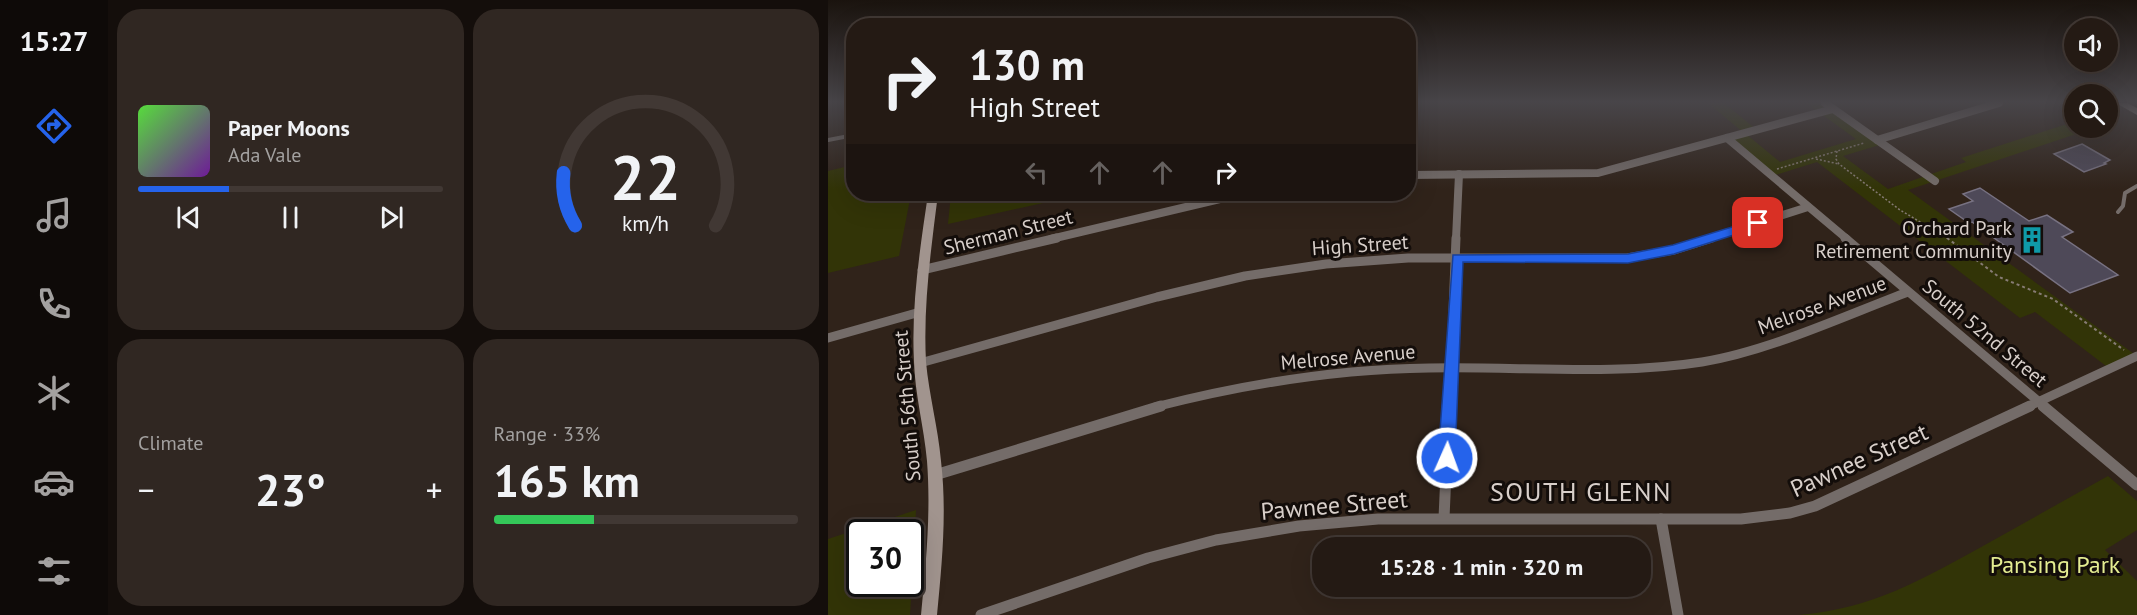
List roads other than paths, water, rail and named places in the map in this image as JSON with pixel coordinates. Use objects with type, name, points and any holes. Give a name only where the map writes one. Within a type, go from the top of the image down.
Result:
[{"type":"main road","name":"South 56th Street","points":[[929,615],[934,561],[935,475],[920,363],[920,312],[922,270],[932,201]]},
{"type":"street","points":[[1416,175],[1598,173],[1750,132]]},
{"type":"street","points":[[1861,132],[1935,180]]},
{"type":"street","points":[[1873,141],[1904,132]]},
{"type":"street","name":"South 52nd Street","points":[[1727,138],[2137,485]]},
{"type":"street","points":[[1444,518],[1460,174]]},
{"type":"street","name":"Sherman Street","points":[[922,270],[1212,201]]},
{"type":"street","name":"High Street","points":[[920,363],[1157,297],[1235,278],[1337,263],[1408,258],[1607,259],[1639,257],[1674,249],[1808,207]]},
{"type":"street","name":"Melrose Avenue","points":[[935,475],[1131,413],[1237,387],[1342,372],[1450,368],[1651,369],[1687,366],[1744,353],[1908,292]]},
{"type":"street","points":[[828,338],[920,312]]},
{"type":"street","name":"Pawnee Street","points":[[981,615],[1130,563],[1252,533],[1318,523],[1444,518],[1764,518],[1815,506],[2136,357]]},
{"type":"street","points":[[1661,519],[1678,615]]},
{"type":"lane","points":[[828,140],[846,137]]},
{"type":"lane","points":[[2118,212],[2123,206],[2125,193],[2137,186]]},
{"type":"place","name":"Orchard Park Retirement Community","points":[[2032,240]]},
{"type":"district","name":"SOUTH GLENN","points":[[1581,491]]},
{"type":"park label","name":"Pansing Park","points":[[2055,564]]}]
